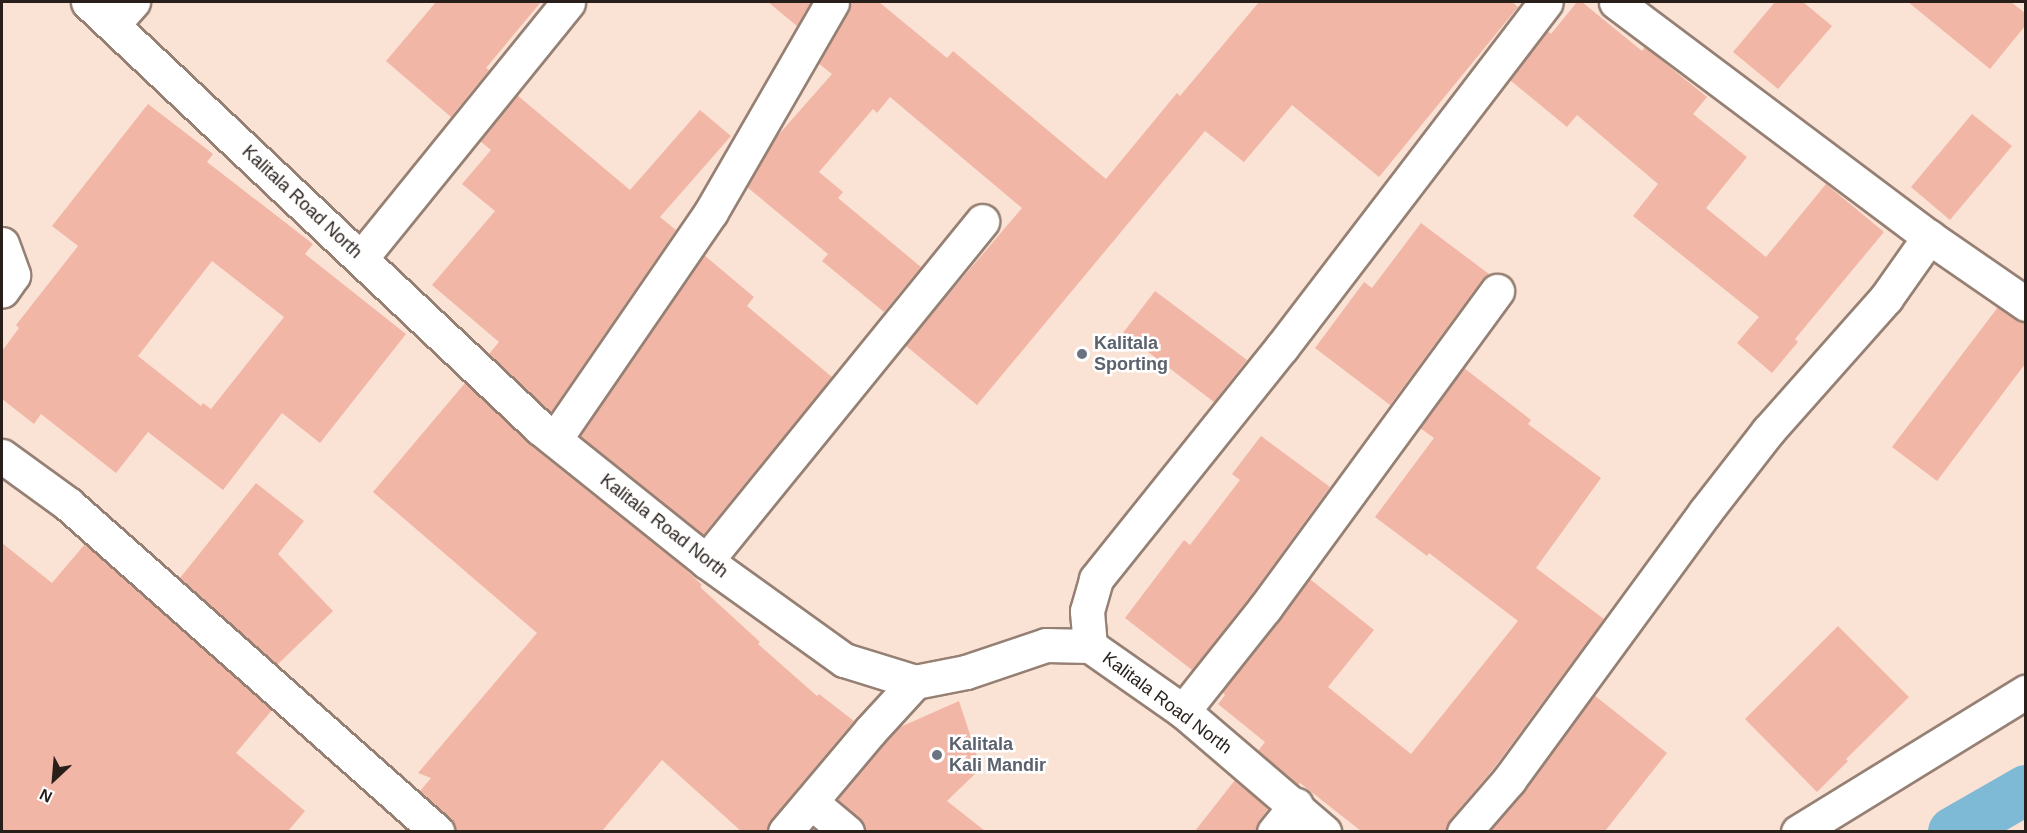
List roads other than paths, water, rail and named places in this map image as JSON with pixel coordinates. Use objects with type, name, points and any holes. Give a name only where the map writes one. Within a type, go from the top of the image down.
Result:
[{"type":"street","name":"Kalitala Road North","points":[[88,2],[123,13],[361,258],[555,439],[706,561],[843,660],[915,682],[966,672],[1046,645],[1090,646],[1183,711],[1324,831]]},
{"type":"street","points":[[361,258],[568,2]]},
{"type":"street","points":[[555,439],[711,212],[832,2]]},
{"type":"street","points":[[1090,646],[1087,611],[1096,579],[1282,347],[1546,2]]},
{"type":"street","points":[[1616,2],[1929,237],[2025,304]]},
{"type":"street","points":[[706,561],[981,221]]},
{"type":"street","points":[[1464,831],[1509,780],[1705,512],[1768,431],[1886,298],[1929,237]]},
{"type":"street","points":[[2,244],[13,274],[2,291]]},
{"type":"street","points":[[1183,711],[1265,608],[1497,291]]},
{"type":"street","points":[[2,456],[68,504],[438,831]]},
{"type":"street","points":[[785,831],[915,682]]},
{"type":"street","points":[[1798,831],[2025,692]]},
{"type":"street","points":[[811,802],[847,831]]},
{"type":"street","points":[[1274,831],[1296,805]]},
{"type":"waterway","points":[[1953,832],[2026,790]]},
{"type":"place","name":"Kalitala Sporting","points":[[1082,354]]},
{"type":"place","name":"Kalitala Kali Mandir","points":[[937,755]]}]
